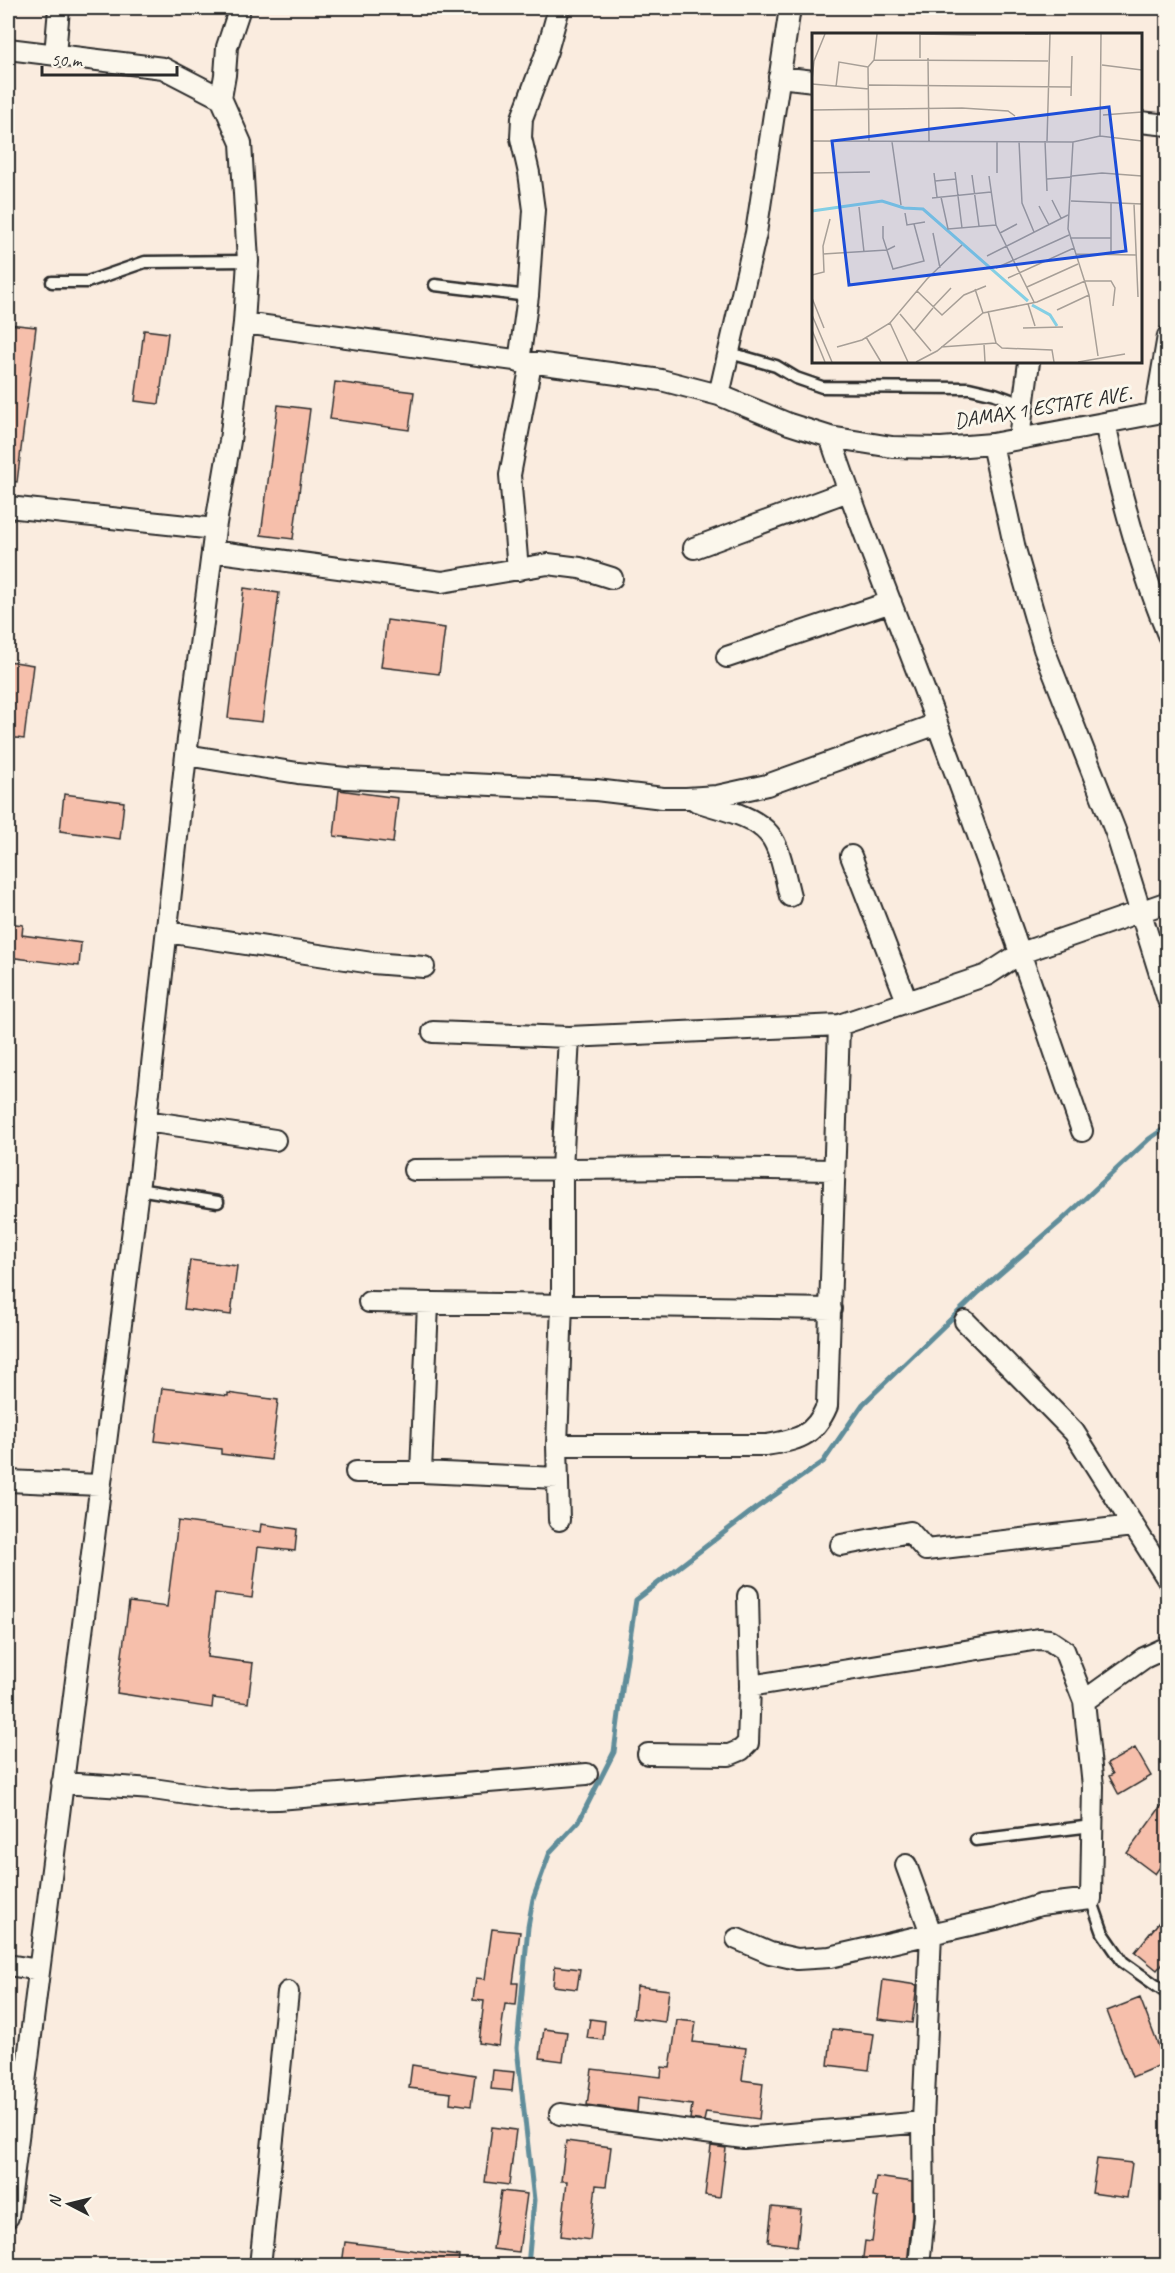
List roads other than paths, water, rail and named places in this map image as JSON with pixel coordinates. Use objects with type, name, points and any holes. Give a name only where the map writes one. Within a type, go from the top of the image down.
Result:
[{"type":"street","points":[[55,55],[59,8]]},
{"type":"street","points":[[8,2217],[138,1189],[186,755],[215,529],[230,441],[244,323],[248,261],[240,142],[220,98],[225,75],[227,47],[240,8]]},
{"type":"street","points":[[518,570],[510,475],[525,363],[534,210],[529,173],[520,138],[522,118],[547,51],[559,8]]},
{"type":"street","points":[[719,395],[756,233],[790,8]]},
{"type":"street","points":[[8,49],[164,68],[220,98]]},
{"type":"street","points":[[779,77],[812,81]]},
{"type":"street","points":[[1142,122],[1167,125]]},
{"type":"street","name":"DAMAX 1 ESTATE AVE.","points":[[244,323],[661,380],[719,395],[789,424],[830,437],[892,447],[940,448],[992,444],[1161,412]]},
{"type":"street","points":[[1161,412],[1167,336]]},
{"type":"street","points":[[1019,438],[1029,363]]},
{"type":"street","points":[[1105,423],[1118,479],[1157,610],[1167,635]]},
{"type":"street","points":[[830,437],[848,491],[1021,952],[1082,1131]]},
{"type":"street","points":[[992,444],[1015,549],[1044,650],[1116,833],[1167,1000]]},
{"type":"street","points":[[694,548],[848,491]]},
{"type":"street","points":[[8,507],[215,529]]},
{"type":"street","points":[[212,551],[442,582],[548,564],[580,568],[612,578]]},
{"type":"street","points":[[727,657],[891,602]]},
{"type":"street","points":[[186,755],[298,773],[346,778],[572,789],[663,798],[686,798],[717,796],[767,785],[937,724]]},
{"type":"street","points":[[686,798],[752,820],[770,834],[782,862],[790,896]]},
{"type":"street","points":[[851,856],[907,1001]]},
{"type":"street","points":[[433,1032],[569,1036],[839,1025],[987,975],[1021,952],[1167,902]]},
{"type":"street","points":[[167,933],[372,963],[424,967]]},
{"type":"street","points":[[557,1445],[766,1445],[796,1439],[815,1427],[821,1419],[826,1406],[831,1309],[839,1025]]},
{"type":"street","points":[[559,1520],[557,1445],[562,1303],[562,1169],[569,1036]]},
{"type":"street","points":[[146,1121],[275,1140]]},
{"type":"street","points":[[414,1170],[694,1168],[834,1170]]},
{"type":"street","points":[[369,1302],[562,1303],[831,1309]]},
{"type":"street","points":[[421,1472],[428,1304]]},
{"type":"street","points":[[965,1321],[1074,1432],[1167,1580]]},
{"type":"street","points":[[356,1472],[421,1472],[558,1478]]},
{"type":"street","points":[[8,1481],[99,1485]]},
{"type":"street","points":[[841,1545],[909,1532],[926,1550],[1133,1526]]},
{"type":"street","points":[[648,1754],[729,1755],[741,1750],[748,1743],[750,1686],[748,1596]]},
{"type":"street","points":[[737,1939],[770,1953],[797,1959],[830,1957],[996,1919],[1040,1905],[1091,1899],[1092,1786],[1084,1701],[1064,1650],[1057,1644],[1043,1639],[750,1686]]},
{"type":"street","points":[[1084,1701],[1144,1658],[1167,1647]]},
{"type":"street","points":[[62,1784],[153,1790],[228,1800],[278,1799],[587,1774]]},
{"type":"street","points":[[906,1865],[931,1933],[923,2122],[924,2216],[919,2265]]},
{"type":"street","points":[[8,1965],[39,1970]]},
{"type":"street","points":[[260,2265],[288,1992]]},
{"type":"street","points":[[560,2114],[744,2138],[923,2122]]},
{"type":"lane","points":[[52,282],[87,282],[145,262],[248,261]]},
{"type":"lane","points":[[435,285],[528,296]]},
{"type":"lane","points":[[730,353],[776,366],[796,378],[822,387],[969,388],[995,394],[1024,405]]},
{"type":"lane","points":[[138,1189],[218,1202]]},
{"type":"lane","points":[[976,1840],[1092,1826]]},
{"type":"lane","points":[[1091,1899],[1103,1933],[1123,1962],[1167,1994]]},
{"type":"waterway","points":[[528,2266],[534,2200],[517,2048],[528,1927],[533,1899],[550,1852],[579,1821],[614,1752],[636,1600],[756,1508],[823,1462],[863,1404],[979,1292],[1062,1220],[1149,1139],[1168,1126]]}]
